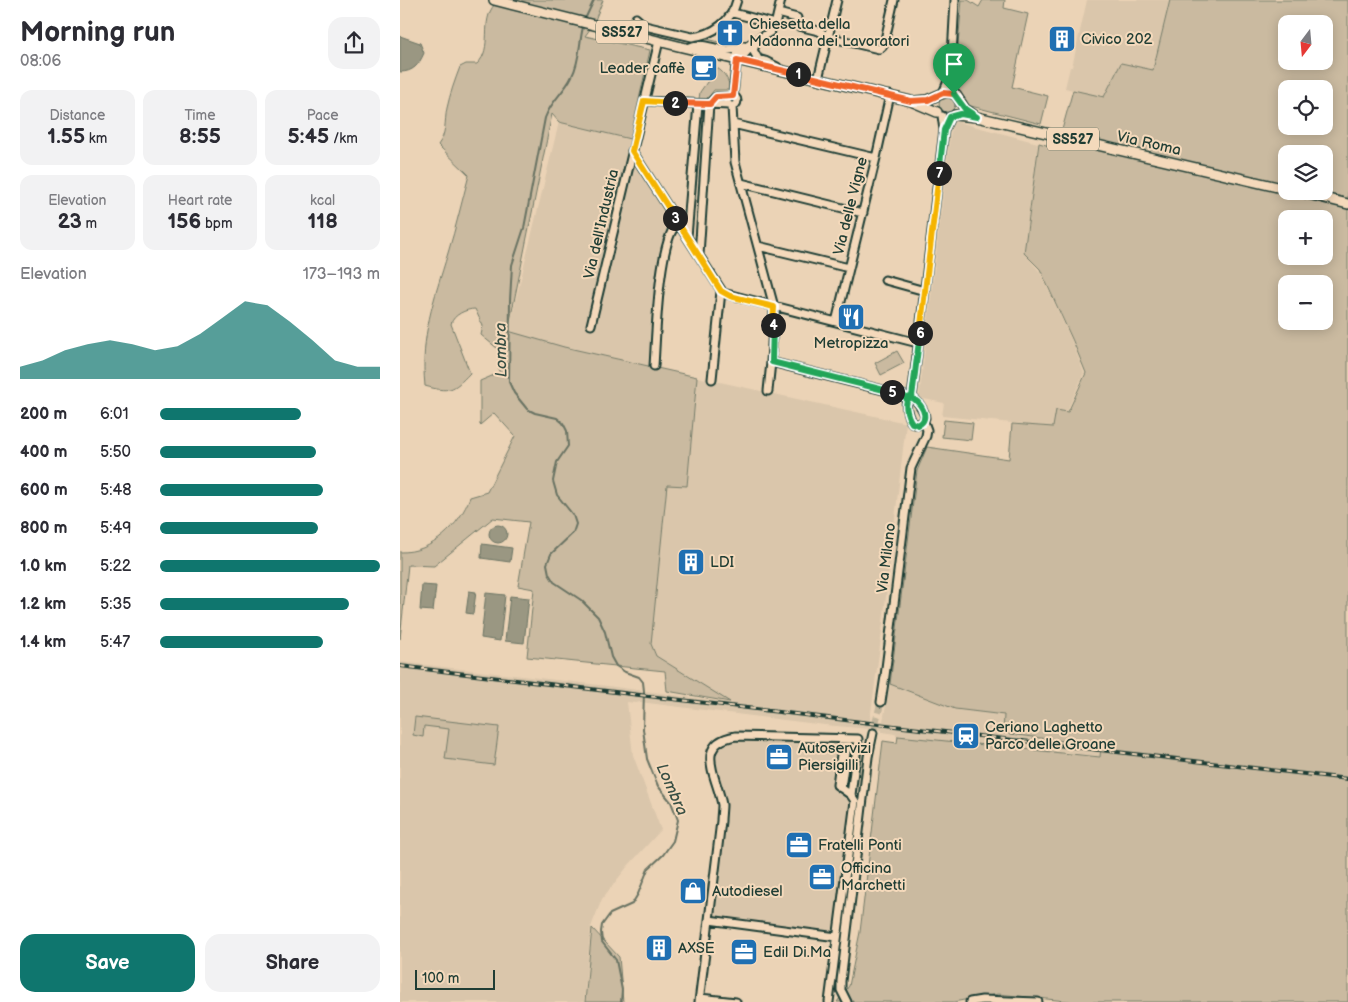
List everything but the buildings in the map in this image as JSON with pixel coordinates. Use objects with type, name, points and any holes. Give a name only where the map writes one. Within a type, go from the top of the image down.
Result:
[{"type":"main road","name":"Via Roma","points":[[494,0],[911,101],[946,115],[977,117],[1278,187]]},
{"type":"main road","name":"Via Roma","points":[[911,101],[928,100],[940,95]]},
{"type":"main road","name":"SS527","points":[[940,95],[957,98]]},
{"type":"main road","points":[[940,95],[934,105],[946,115],[958,111],[957,98]]},
{"type":"main road","name":"Via Roma","points":[[957,98],[965,109],[977,117]]},
{"type":"main road","points":[[1332,200],[1348,204]]},
{"type":"street","points":[[636,18],[645,26],[692,37],[699,36],[714,30],[733,13],[737,0]]},
{"type":"street","points":[[731,97],[737,55],[740,51],[770,32],[774,26],[781,0]]},
{"type":"street","points":[[818,79],[837,0]]},
{"type":"street","points":[[778,13],[797,18],[796,24],[798,26],[818,31],[828,37],[876,48],[882,47],[894,0]]},
{"type":"street","points":[[955,0],[950,76],[957,98]]},
{"type":"street","points":[[733,13],[771,23],[774,26]]},
{"type":"street","name":"Via dell'Industria","points":[[591,325],[659,41]]},
{"type":"street","points":[[688,48],[696,44],[730,51],[754,43]]},
{"type":"street","points":[[754,43],[754,50],[758,59],[781,70]]},
{"type":"street","points":[[940,95],[950,76]]},
{"type":"street","name":"Via delle Vigne","points":[[836,322],[890,96]]},
{"type":"street","points":[[644,101],[710,104],[731,106],[737,101],[731,97],[716,97],[710,104],[699,255]]},
{"type":"street","points":[[687,237],[698,104]]},
{"type":"street","points":[[731,106],[735,162],[774,307],[772,362],[768,391]]},
{"type":"street","points":[[772,362],[903,395],[909,398],[924,412],[924,422],[918,425],[912,423],[906,402],[909,398],[918,344],[946,115]]},
{"type":"street","points":[[732,124],[876,158]]},
{"type":"street","points":[[632,151],[721,291],[730,296],[918,344]]},
{"type":"street","points":[[741,183],[863,213]]},
{"type":"street","points":[[654,366],[660,276],[672,230],[678,223]]},
{"type":"street","points":[[758,246],[849,268]]},
{"type":"street","points":[[885,280],[925,291]]},
{"type":"street","points":[[712,379],[721,291]]},
{"type":"street","name":"Via Milano","points":[[880,702],[885,676],[911,468],[926,436],[927,430],[924,422]]},
{"type":"street","points":[[847,1002],[841,990],[841,981],[868,757],[873,733]]},
{"type":"street","points":[[736,1002],[700,1000],[722,806],[711,771],[713,751],[717,744],[725,738],[736,736],[858,739],[851,795]]},
{"type":"street","points":[[829,1002],[855,801],[851,795],[841,788],[845,739]]},
{"type":"street","points":[[709,920],[837,936]]},
{"type":"street","points":[[970,1002],[982,1000],[1038,1002]]},
{"type":"shaded area","points":[[523,0],[603,0],[593,25],[585,36],[650,50],[630,139],[559,122],[552,114],[508,331],[564,347],[697,377],[687,486],[667,485],[651,644],[656,656],[730,702],[667,691],[665,671],[527,657],[534,589],[518,586],[529,522],[493,518],[434,566],[408,565],[400,639],[400,552],[423,548],[434,542],[452,527],[470,497],[487,492],[515,436],[494,413],[480,425],[480,381],[499,373],[498,349],[481,335],[483,326],[475,309],[460,313],[451,324],[470,373],[455,387],[445,390],[425,386],[424,368],[429,318],[469,175],[438,145],[444,132],[446,113],[454,82],[460,67],[466,64],[477,64],[482,58],[485,50],[488,19],[490,11],[495,4],[521,3]]},
{"type":"shaded area","points":[[962,0],[968,0],[979,7],[983,0],[1005,0],[1004,8],[1028,14],[1012,87],[1048,96],[1041,124],[967,105],[956,86],[955,79]]},
{"type":"shaded area","points":[[1087,0],[1170,0],[1153,70],[1121,63],[1104,98],[1065,88],[1070,67],[1072,67]]},
{"type":"shaded area","points":[[1170,0],[1348,0],[1348,1002],[1076,1002],[998,994],[953,1002],[837,1002],[849,986],[860,932],[883,741],[897,743],[898,736],[1100,757],[1101,746],[1003,733],[1004,715],[955,709],[890,684],[917,471],[927,447],[1009,459],[1012,424],[1053,427],[1056,410],[1068,412],[1086,373],[1040,269],[1024,253],[1039,143],[1057,148],[1073,90],[1104,97],[1121,63],[1153,70]]},
{"type":"shaded area","points":[[400,36],[420,43],[424,53],[415,67],[409,71],[400,72]]},
{"type":"shaded area","points":[[707,37],[707,39],[736,46],[724,49],[695,42]]},
{"type":"shaded area","points":[[717,68],[726,77],[730,90],[714,90],[707,99],[699,99],[700,92]]},
{"type":"shaded area","points":[[944,96],[950,96],[955,101],[953,110],[944,112],[939,107],[939,101]]},
{"type":"shaded area","points":[[954,121],[1038,143],[1024,253],[1040,272],[1072,341],[1084,373],[1067,411],[1056,410],[1053,427],[942,416],[944,403],[919,398],[950,135]]},
{"type":"shaded area","points":[[559,122],[630,139],[626,165],[638,167],[670,217],[655,277],[650,366],[564,347],[508,332]]},
{"type":"shaded area","points":[[897,351],[904,363],[881,375],[875,363]]},
{"type":"shaded area","points":[[697,377],[906,423],[870,720],[883,721],[890,684],[955,709],[1005,715],[1003,733],[1348,775],[1348,786],[1056,751],[1055,753],[898,736],[882,732],[882,730],[627,702],[633,755],[661,830],[627,867],[602,899],[591,927],[584,1002],[400,1002],[400,662],[728,702],[656,656],[651,644],[667,484],[687,486]]},
{"type":"shaded area","points":[[944,420],[973,423],[971,440],[942,437]]},
{"type":"shaded area","points":[[494,525],[502,525],[507,530],[505,541],[494,543],[489,538],[489,530]]},
{"type":"shaded area","points":[[482,544],[512,548],[510,562],[481,558]]},
{"type":"shaded area","points":[[422,585],[436,586],[433,611],[420,610]]},
{"type":"shaded area","points":[[469,591],[476,592],[473,614],[466,613]]},
{"type":"shaded area","points":[[486,593],[505,595],[500,641],[481,638]]},
{"type":"shaded area","points":[[510,596],[529,598],[524,643],[505,641]]},
{"type":"shaded area","points":[[415,717],[499,727],[494,765],[445,759],[449,729],[424,726],[423,737],[413,735]]},
{"type":"shaded area","points":[[733,740],[866,744],[841,937],[712,921],[724,808],[716,779],[714,762],[720,748]]},
{"type":"shaded area","points":[[592,928],[619,957],[623,1002],[585,1002]]},
{"type":"waterway","name":"Lombra","points":[[586,17],[594,0]]},
{"type":"waterway","name":"Lombra","points":[[583,27],[575,70],[545,118],[524,228],[512,265],[509,382],[514,393],[527,409],[535,413],[557,418],[563,423],[567,431],[568,446],[557,462],[553,481],[557,495],[573,515],[576,524],[573,533],[551,554],[547,564],[549,574],[554,582],[581,600],[598,617],[605,632],[611,657],[616,666],[625,672],[639,677],[643,682],[643,729],[647,759],[658,786],[671,802],[678,820],[673,841],[663,855],[648,869],[632,904],[610,914],[602,925],[602,942],[616,960],[622,990],[621,1002]]},
{"type":"tunnel","points":[[873,733],[881,702]]},
{"type":"railway","points":[[400,666],[1348,779]]},
{"type":"place","name":"Chiesetta della Madonna dei Lavoratori","points":[[730,33]]},
{"type":"place","name":"Civico 202","points":[[1062,39]]},
{"type":"place","name":"Leader caffè","points":[[704,68]]},
{"type":"place","name":"Metropizza","points":[[851,317]]},
{"type":"place","name":"LDI","points":[[691,562]]},
{"type":"place","name":"Ceriano Laghetto Parco delle Groane","points":[[966,736]]},
{"type":"place","name":"Autoservizi Piersigilli","points":[[779,757]]},
{"type":"place","name":"Fratelli Ponti","points":[[799,845]]},
{"type":"place","name":"Officina Marchetti","points":[[822,877]]},
{"type":"place","name":"Autodiesel","points":[[693,891]]},
{"type":"place","name":"AXSE","points":[[659,948]]},
{"type":"place","name":"Edil Di.Ma","points":[[744,952]]},
{"type":"route","points":[[954,94],[948,92],[928,100],[911,101],[737,60],[733,96],[716,97],[710,104],[644,101],[632,151],[721,291],[726,295],[774,307],[772,362],[903,395],[907,399],[912,397],[925,415],[924,422],[918,425],[910,420],[906,400],[912,397],[944,130],[950,117],[954,115],[961,114],[977,117],[965,109],[954,94]]}]
